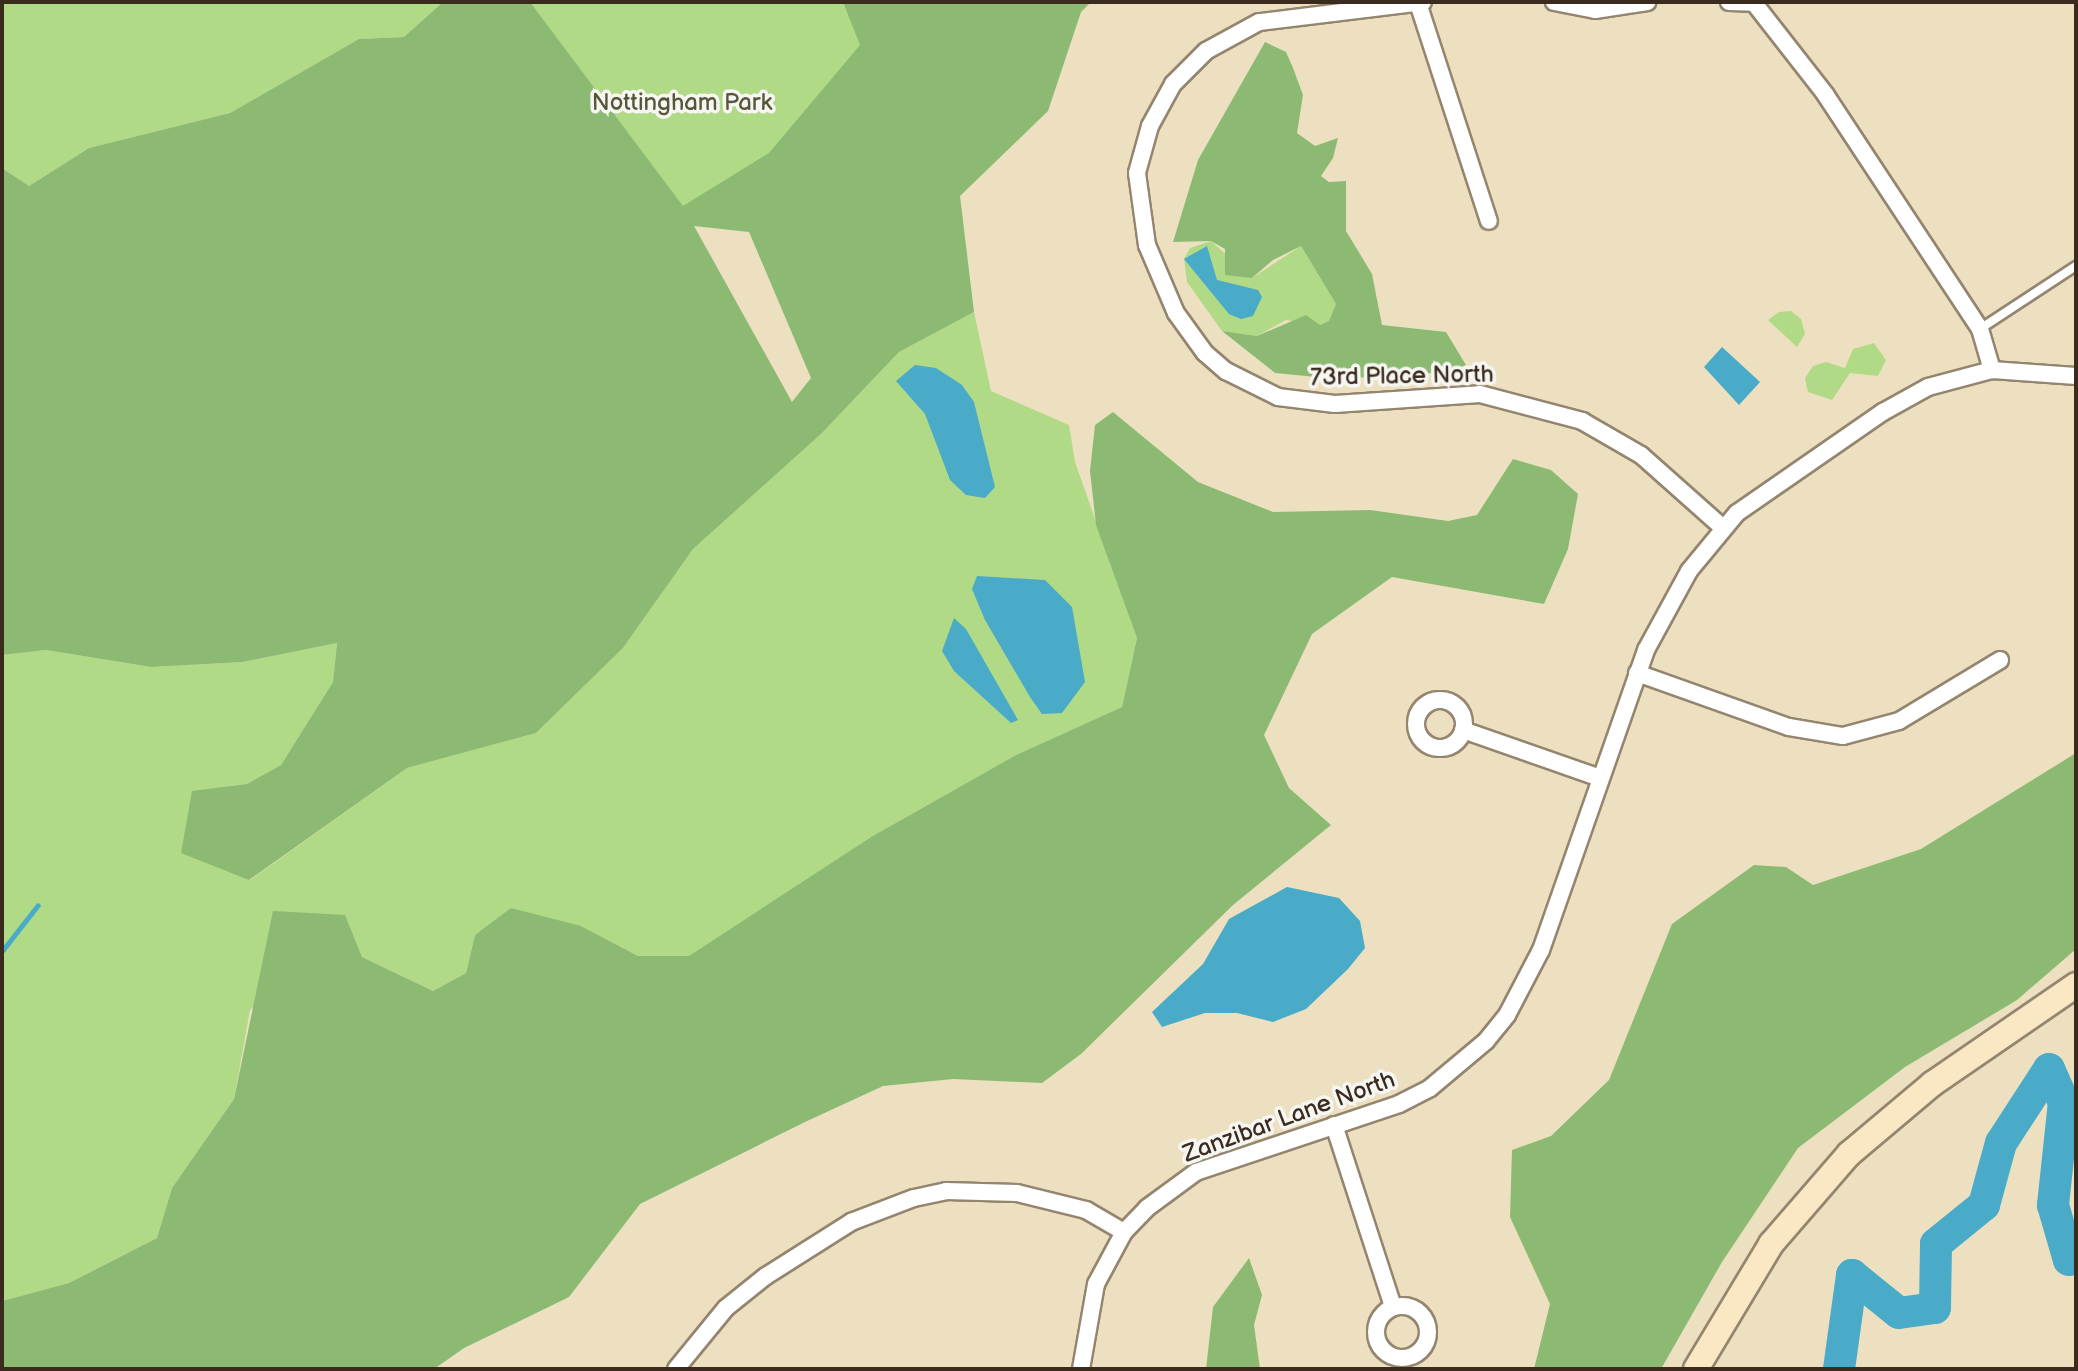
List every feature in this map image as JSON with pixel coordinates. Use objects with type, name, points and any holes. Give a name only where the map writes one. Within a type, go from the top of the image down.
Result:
[{"type":"street","points":[[1554,2],[1595,10],[1647,2]]},
{"type":"street","points":[[1729,2],[1754,3],[1825,94],[1980,329],[1992,370],[2076,376]]},
{"type":"street","points":[[1421,3],[1489,221]]},
{"type":"street","name":"73rd Place North","points":[[1421,3],[1282,17],[1222,40],[1191,64],[1159,105],[1137,173],[1147,245],[1176,313],[1205,353],[1252,388],[1305,403],[1470,394],[1528,403],[1612,435],[1667,475],[1722,527]]},
{"type":"street","name":"Zanzibar Lane North","points":[[1124,1232],[1196,1172],[1430,1088],[1486,1041],[1507,1015],[1541,950],[1637,673],[1674,595],[1722,527],[1784,478],[1906,397],[1992,370]]},
{"type":"street","points":[[1637,673],[1789,727],[1843,736],[1899,721],[2000,660]]},
{"type":"street","points":[[1463,730],[1600,778]]},
{"type":"street","points":[[1696,1369],[1771,1244],[1849,1154],[1932,1084],[2076,985]]},
{"type":"street","points":[[1334,1125],[1393,1307]]},
{"type":"street","points":[[676,1369],[726,1308],[766,1276],[851,1222],[914,1198],[946,1191],[1017,1193],[1086,1210],[1124,1232],[1096,1284],[1081,1369]]},
{"type":"lane","points":[[1980,329],[2076,266]]},
{"type":"green space","points":[[2,2],[443,2],[404,37],[359,39],[230,113],[89,148],[29,186],[2,168]]},
{"type":"green space","points":[[443,2],[530,2],[683,206],[769,153],[860,45],[843,2],[1091,2],[1081,12],[1048,111],[960,196],[974,312],[899,352],[821,434],[693,549],[623,648],[536,733],[407,768],[249,880],[181,853],[192,791],[247,784],[281,765],[333,682],[337,643],[243,662],[151,667],[46,650],[2,655],[2,168],[29,186],[89,148],[230,113],[359,39],[404,37]],"holes":[[[694,226],[749,232],[811,378],[792,402]]]},
{"type":"green space","name":"Nottingham Park","points":[[498,2],[894,2],[933,58],[653,244]]},
{"type":"green space","points":[[1265,42],[1286,52],[1303,95],[1297,133],[1315,146],[1338,138],[1333,158],[1321,176],[1329,182],[1346,181],[1346,231],[1372,274],[1382,325],[1446,332],[1466,365],[1449,372],[1337,379],[1275,373],[1222,331],[1257,336],[1306,315],[1320,325],[1329,321],[1336,304],[1301,246],[1273,260],[1252,278],[1225,275],[1225,249],[1211,241],[1173,242],[1198,160]]},
{"type":"green space","points":[[1211,241],[1252,278],[1301,246],[1336,304],[1329,321],[1320,325],[1286,320],[1257,336],[1222,331],[1187,282],[1184,259],[1190,248]]},
{"type":"green space","points":[[1791,311],[1801,319],[1805,334],[1797,347],[1768,320],[1779,312]]},
{"type":"green space","points":[[974,312],[991,391],[1069,425],[1075,462],[1137,638],[1122,707],[1016,755],[871,837],[690,956],[638,956],[581,926],[475,935],[466,973],[433,991],[362,957],[345,916],[250,1010],[234,1099],[172,1188],[157,1238],[69,1283],[2,1301],[2,655],[46,650],[151,667],[243,662],[337,643],[333,682],[281,765],[247,784],[192,792],[250,880],[407,768],[536,733],[623,648],[693,549],[821,434],[899,352]]},
{"type":"green space","points":[[1874,343],[1886,360],[1878,376],[1850,373],[1832,400],[1808,392],[1805,378],[1813,366],[1826,362],[1845,368],[1853,349]]},
{"type":"green space","points":[[1113,412],[1198,482],[1273,512],[1370,510],[1448,521],[1477,515],[1513,459],[1551,470],[1578,494],[1568,549],[1544,604],[1392,577],[1312,634],[1264,735],[1289,788],[1331,825],[1233,905],[1081,1054],[1042,1083],[953,1079],[883,1086],[805,1122],[640,1204],[569,1297],[464,1348],[434,1369],[2,1369],[2,1301],[69,1283],[157,1238],[172,1188],[234,1099],[273,911],[345,915],[362,957],[433,991],[466,973],[475,935],[511,908],[581,926],[638,956],[689,956],[871,837],[1016,755],[1122,707],[1137,638],[1096,525],[1090,471],[1095,425]]},
{"type":"green space","points":[[2076,753],[2076,949],[2017,1000],[1905,1067],[1798,1148],[1722,1262],[1661,1369],[1534,1369],[1550,1304],[1510,1217],[1512,1150],[1551,1136],[1609,1080],[1672,924],[1754,865],[1786,867],[1813,885],[1921,849]]},
{"type":"green space","points":[[1249,1258],[1262,1295],[1254,1325],[1260,1369],[1206,1369],[1213,1307]]},
{"type":"water","points":[[1207,246],[1217,280],[1258,290],[1262,297],[1253,316],[1241,319],[1229,314],[1184,259]]},
{"type":"water","points":[[1722,347],[1760,382],[1739,405],[1704,367]]},
{"type":"water","points":[[915,365],[936,368],[962,385],[974,402],[995,487],[985,498],[966,495],[950,480],[925,414],[896,381]]},
{"type":"water","points":[[977,576],[1045,580],[1072,607],[1085,682],[1062,713],[1042,714],[1030,697],[985,620],[972,589]]},
{"type":"water","points":[[954,618],[966,629],[1018,720],[1011,723],[954,671],[942,651]]},
{"type":"water","points":[[1287,887],[1339,898],[1360,921],[1365,948],[1348,969],[1306,1009],[1273,1022],[1237,1013],[1205,1013],[1162,1027],[1152,1012],[1203,964],[1229,919]]},
{"type":"waterway","points":[[2,951],[38,905]]},
{"type":"waterway","points":[[1839,1369],[1852,1275],[1899,1313],[1935,1308],[1936,1244],[1984,1205],[2001,1143],[2049,1069],[2064,1102],[2053,1205],[2069,1260],[2076,1259]]}]
